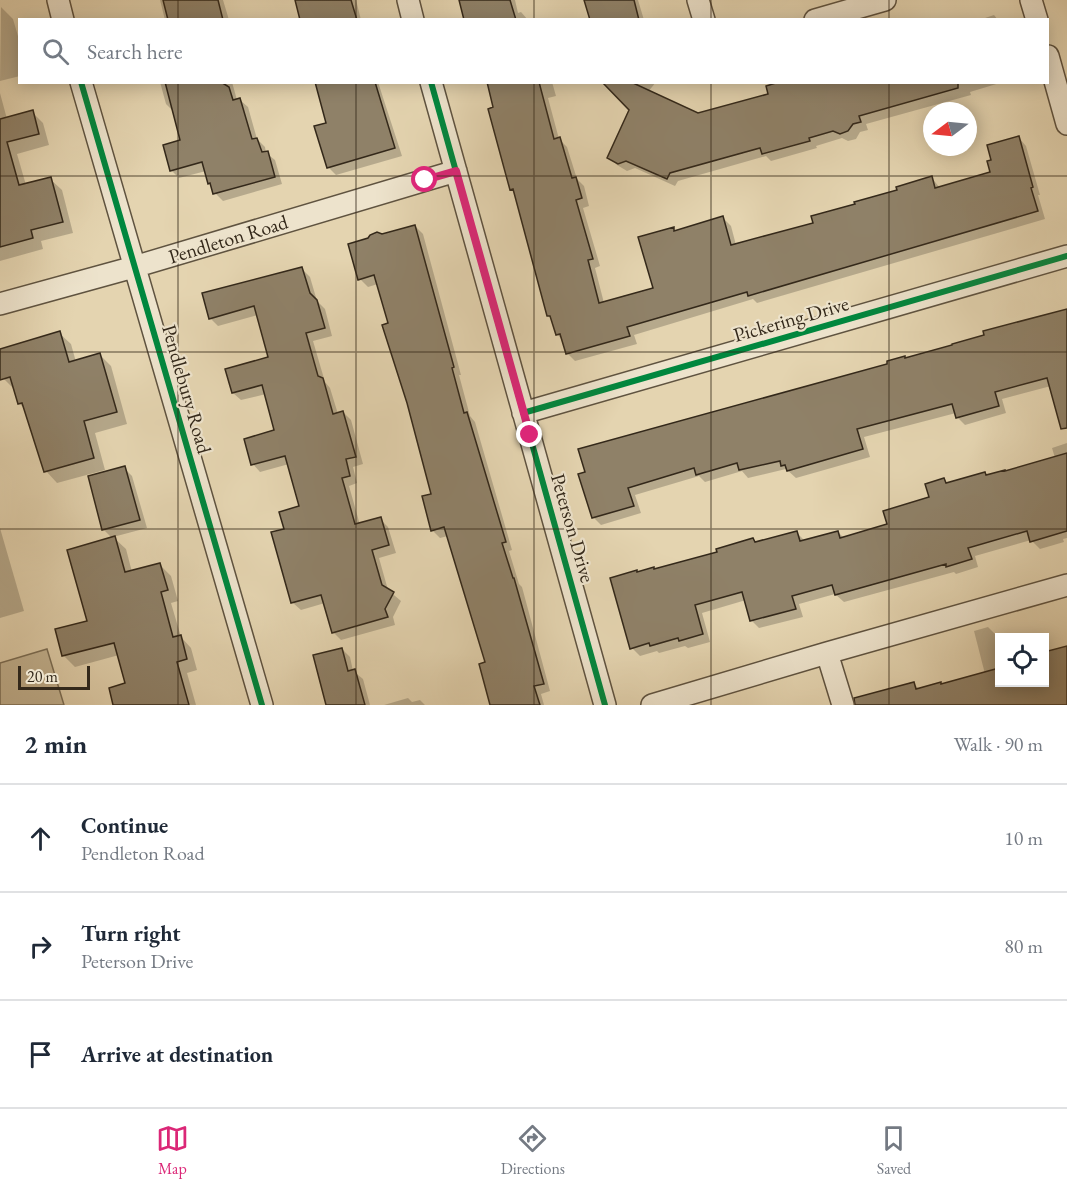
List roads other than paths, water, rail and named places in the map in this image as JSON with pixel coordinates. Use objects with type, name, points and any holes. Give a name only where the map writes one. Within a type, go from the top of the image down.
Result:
[{"type":"street","points":[[58,0],[62,18]]},
{"type":"street","points":[[408,0],[412,18]]},
{"type":"street","points":[[698,0],[703,18]]},
{"type":"street","points":[[822,18],[885,0]]},
{"type":"street","points":[[1031,0],[1036,18]]},
{"type":"street","points":[[1049,63],[1067,124]]},
{"type":"street","name":"Pendlebury Road","points":[[82,84],[262,705]]},
{"type":"street","name":"Peterson Drive","points":[[432,84],[605,705]]},
{"type":"street","name":"Pendleton Road","points":[[0,304],[134,267],[456,171]]},
{"type":"street","name":"Pickering Drive","points":[[523,413],[1067,256]]},
{"type":"street","points":[[652,705],[1067,585]]},
{"type":"street","points":[[827,653],[843,705]]}]
